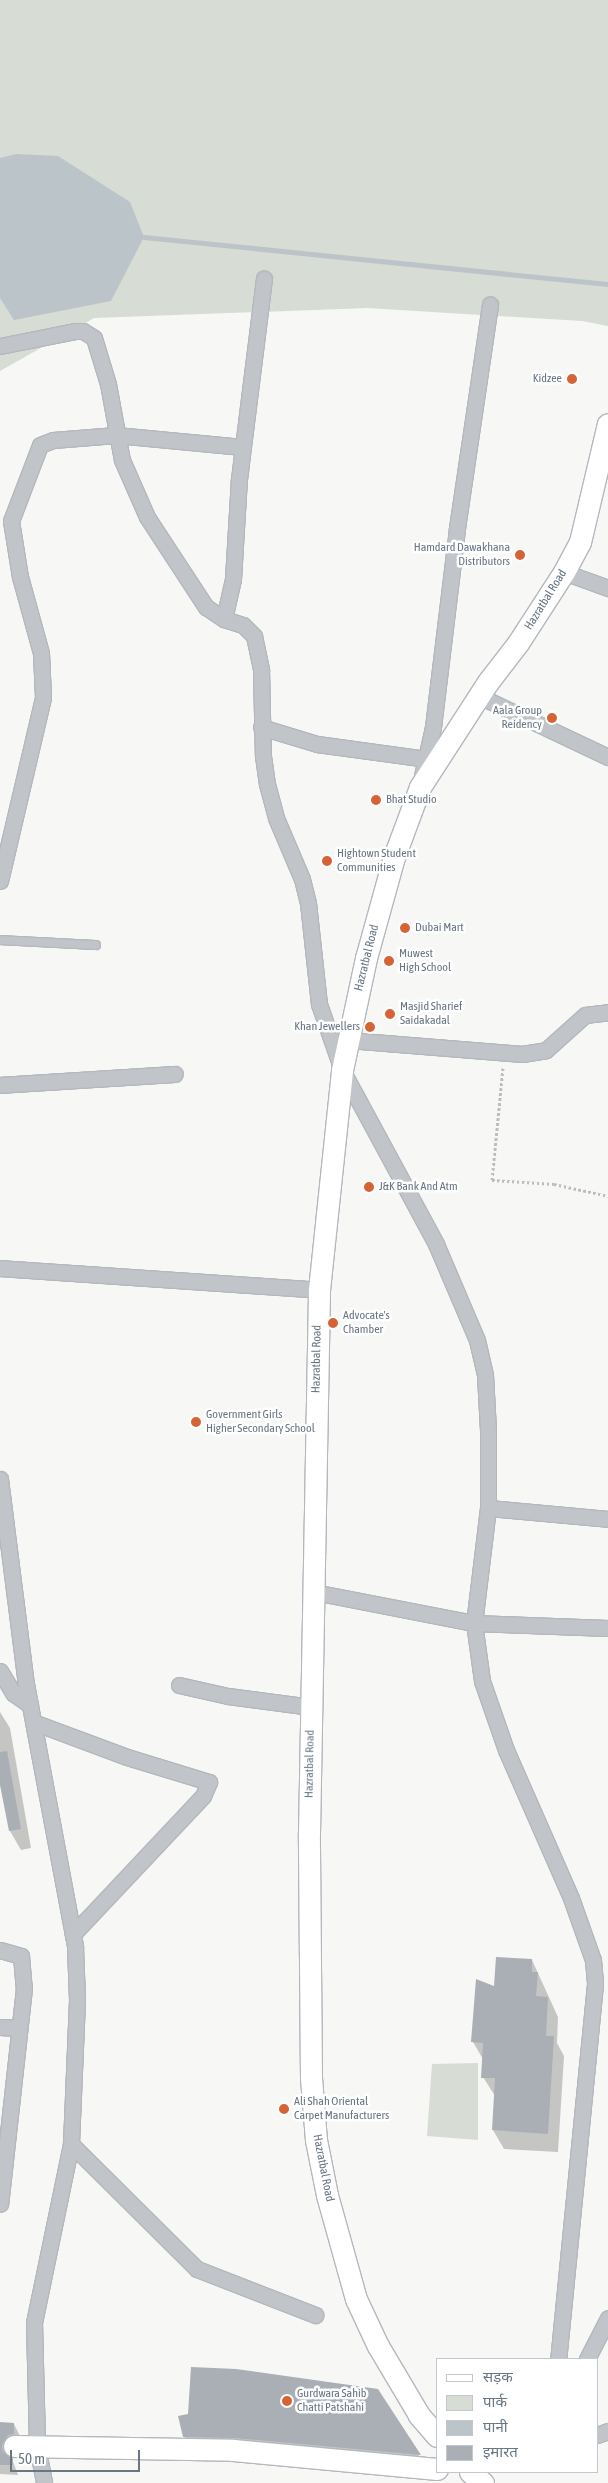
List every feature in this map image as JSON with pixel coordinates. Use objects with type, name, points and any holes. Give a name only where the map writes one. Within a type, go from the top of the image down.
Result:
[{"type":"main road","name":"Hazratbal Road","points":[[436,2435],[420,2415],[378,2346],[356,2300],[327,2195],[316,2140],[311,2069],[311,1706],[319,1290],[342,1070],[366,958],[394,858],[420,787],[479,696],[564,572],[580,542],[606,431]]},
{"type":"main road","points":[[14,2446],[234,2450],[436,2469]]},
{"type":"main road","points":[[471,2473],[483,2483]]},
{"type":"street","points":[[224,619],[233,578],[242,447],[264,279]]},
{"type":"street","points":[[420,787],[426,759],[490,304]]},
{"type":"street","points":[[0,346],[75,331],[89,333],[100,353],[122,460],[147,517],[206,607],[224,619],[249,629],[258,647],[261,727],[267,784],[276,818],[302,879],[312,925],[319,1004],[342,1070],[436,1244],[477,1340],[487,1398],[488,1508],[474,1623],[482,1681],[491,1707],[572,1898],[594,1960],[595,1984],[558,2358]]},
{"type":"street","points":[[0,881],[43,697],[41,653],[11,532],[7,508],[40,446],[53,440],[116,435],[242,447]]},
{"type":"street","points":[[564,572],[608,588]]},
{"type":"street","points":[[479,696],[608,757]]},
{"type":"street","points":[[261,727],[317,744],[426,759]]},
{"type":"street","points":[[348,1040],[522,1054],[546,1050],[585,1015],[608,1012]]},
{"type":"street","points":[[0,1085],[175,1074]]},
{"type":"street","points":[[0,1268],[319,1290]]},
{"type":"street","points":[[0,1479],[30,1705],[73,1934],[77,2000],[71,2144],[34,2322],[37,2446],[44,2483]]},
{"type":"street","points":[[488,1508],[608,1519]]},
{"type":"street","points":[[314,1592],[474,1623],[608,1628]]},
{"type":"street","points":[[0,1670],[13,1693],[30,1705]]},
{"type":"street","points":[[180,1685],[228,1696],[311,1706]]},
{"type":"street","points":[[33,1722],[127,1757],[214,1783],[73,1934]]},
{"type":"street","points":[[0,1950],[17,1953],[24,1961],[19,2028],[0,2204]]},
{"type":"street","points":[[0,2027],[19,2028]]},
{"type":"street","points":[[71,2144],[197,2269],[315,2315]]},
{"type":"street","points":[[588,2358],[608,2318]]},
{"type":"lane","points":[[0,940],[96,945]]},
{"type":"path","points":[[504,1053],[492,1180],[554,1184],[608,1196]]},
{"type":"green space","points":[[0,0],[608,0],[608,326],[582,321],[367,308],[94,318],[0,371]]},
{"type":"green space","points":[[478,2063],[478,2140],[427,2136],[432,2064]]},
{"type":"water","points":[[16,154],[58,156],[130,202],[144,237],[111,301],[14,320],[0,298],[0,158]]},
{"type":"building","points":[[7,1751],[21,1829],[9,1831],[0,1785],[0,1752]]},
{"type":"building","points":[[496,1957],[532,1959],[532,1972],[538,1972],[536,1996],[548,1997],[546,2036],[554,2036],[548,2134],[492,2130],[495,2078],[481,2078],[483,2043],[471,2042],[476,1979],[494,1986]]},
{"type":"building","name":"Gurdwara Sahib Chatti Patshahi","points":[[191,2367],[236,2369],[378,2389],[421,2455],[234,2438],[183,2437],[178,2416],[188,2414]]},
{"type":"building","points":[[0,2422],[14,2423],[14,2434],[8,2435],[2,2445],[3,2452],[13,2458],[13,2465],[0,2465]]},
{"type":"waterway","points":[[144,237],[608,284]]},
{"type":"place","name":"Kidzee","points":[[572,379]]},
{"type":"place","name":"Hamdard Dawakhana Distributors","points":[[520,555]]},
{"type":"place","name":"Aala Group Reidency","points":[[552,718]]},
{"type":"place","name":"Bhat Studio","points":[[376,800]]},
{"type":"place","name":"Hightown Student Communities","points":[[327,861]]},
{"type":"place","name":"Dubai Mart","points":[[405,928]]},
{"type":"place","name":"Muwest High School","points":[[389,961]]},
{"type":"place","name":"Masjid Sharief Saidakadal","points":[[390,1014]]},
{"type":"place","name":"Khan Jewellers","points":[[370,1027]]},
{"type":"place","name":"J&K Bank And Atm","points":[[369,1187]]},
{"type":"place","name":"Advocate's Chamber","points":[[333,1323]]},
{"type":"place","name":"Government Girls Higher Secondary School","points":[[196,1422]]},
{"type":"place","name":"Ali Shah Oriental Carpet Manufacturers","points":[[284,2109]]},
{"type":"place","name":"Gurdwara Sahib Chatti Patshahi","points":[[287,2401]]}]
